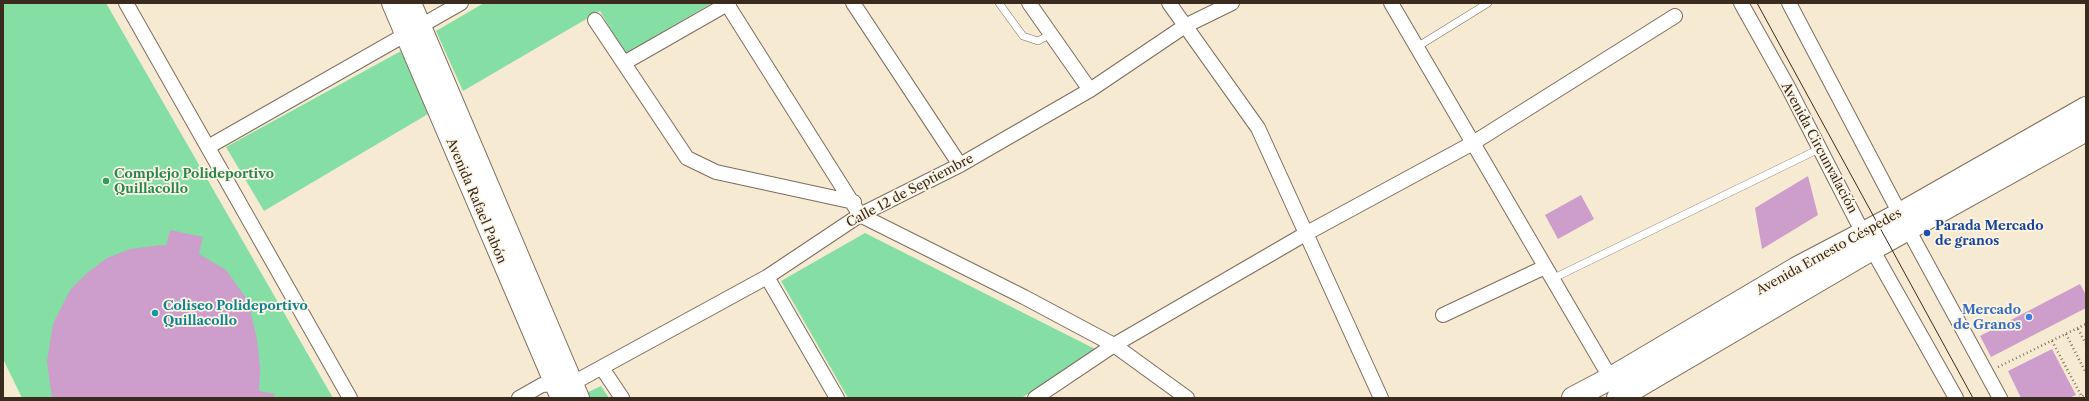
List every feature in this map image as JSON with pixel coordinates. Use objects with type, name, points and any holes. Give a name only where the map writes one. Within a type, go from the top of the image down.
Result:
[{"type":"highway","name":"Avenida Ernesto Céspedes","points":[[1904,221],[2086,108]]},
{"type":"highway","name":"Avenida Ernesto Céspedes","points":[[1573,398],[1617,391],[1797,268],[1868,241],[1904,221],[2086,130]]},
{"type":"main road","name":"Avenida Rafael Pabón","points":[[392,3],[413,30],[567,391]]},
{"type":"main road","name":"Avenida Rafael Pabón","points":[[411,3],[413,30]]},
{"type":"street","points":[[126,3],[350,398]]},
{"type":"street","points":[[208,147],[461,3]]},
{"type":"street","points":[[853,3],[960,165]]},
{"type":"street","points":[[1029,3],[1090,90]]},
{"type":"street","points":[[1169,3],[1258,128],[1381,398]]},
{"type":"street","name":"Calle 12 de Septiembre","points":[[519,398],[542,385],[567,391],[602,368],[767,277],[860,215],[960,165],[1090,90],[1185,26],[1232,3]]},
{"type":"street","points":[[1391,3],[1617,391]]},
{"type":"street","name":"Avenida Circunvalación","points":[[1741,3],[1868,241],[1956,398]]},
{"type":"street","points":[[1789,3],[1904,221],[2000,398]]},
{"type":"street","points":[[624,63],[728,4],[854,202],[860,215],[1024,297],[1114,345],[1187,398]]},
{"type":"street","points":[[1035,398],[1114,345],[1307,233],[1473,143],[1674,16]]},
{"type":"street","points":[[595,20],[687,158],[716,172],[854,202]]},
{"type":"street","points":[[1443,315],[1549,273]]},
{"type":"street","points":[[767,277],[837,398]]},
{"type":"street","points":[[602,368],[622,398]]},
{"type":"lane","points":[[999,3],[1023,36],[1038,41],[1051,34]]},
{"type":"lane","points":[[1417,47],[1488,3]]},
{"type":"lane","points":[[1549,273],[1819,149]]},
{"type":"path","points":[[1986,372],[2086,324]]},
{"type":"path","points":[[2078,328],[2086,344]]},
{"type":"path","points":[[2066,334],[2086,373]]},
{"type":"path","points":[[2052,341],[2080,397],[2086,394]]},
{"type":"green space","name":"Complejo Polideportivo Quillacollo","points":[[3,3],[106,3],[333,398],[22,398],[3,359]]},
{"type":"green space","points":[[484,3],[712,3],[625,54],[600,11],[463,91],[436,31]]},
{"type":"green space","points":[[401,51],[428,114],[264,211],[226,147]]},
{"type":"green space","points":[[865,233],[1101,352],[1021,398],[848,398],[781,281]]},
{"type":"green space","points":[[601,386],[609,398],[588,398],[586,393]]},
{"type":"building","points":[[1808,176],[1818,215],[1762,249],[1755,208]]},
{"type":"building","points":[[1581,195],[1594,219],[1558,239],[1545,215]]},
{"type":"building","name":"Coliseo Polideportivo Quillacollo","points":[[170,230],[203,237],[199,254],[226,270],[248,301],[257,339],[260,368],[259,391],[275,394],[274,398],[52,398],[47,362],[53,324],[70,290],[87,273],[107,258],[130,249],[161,245],[166,246]]},
{"type":"building","points":[[2080,284],[2086,295],[2086,308],[1991,357],[1980,336]]},
{"type":"building","points":[[2052,349],[2076,395],[2069,398],[2021,398],[2008,371]]},
{"type":"tram line","points":[[1757,3],[1973,398]]},
{"type":"place","name":"Complejo Polideportivo Quillacollo","points":[[106,181]]},
{"type":"place","name":"Parada Mercado de granos","points":[[1927,233]]},
{"type":"place","name":"Coliseo Polideportivo Quillacollo","points":[[155,313]]},
{"type":"place","name":"Mercado de Granos","points":[[2029,317]]}]
